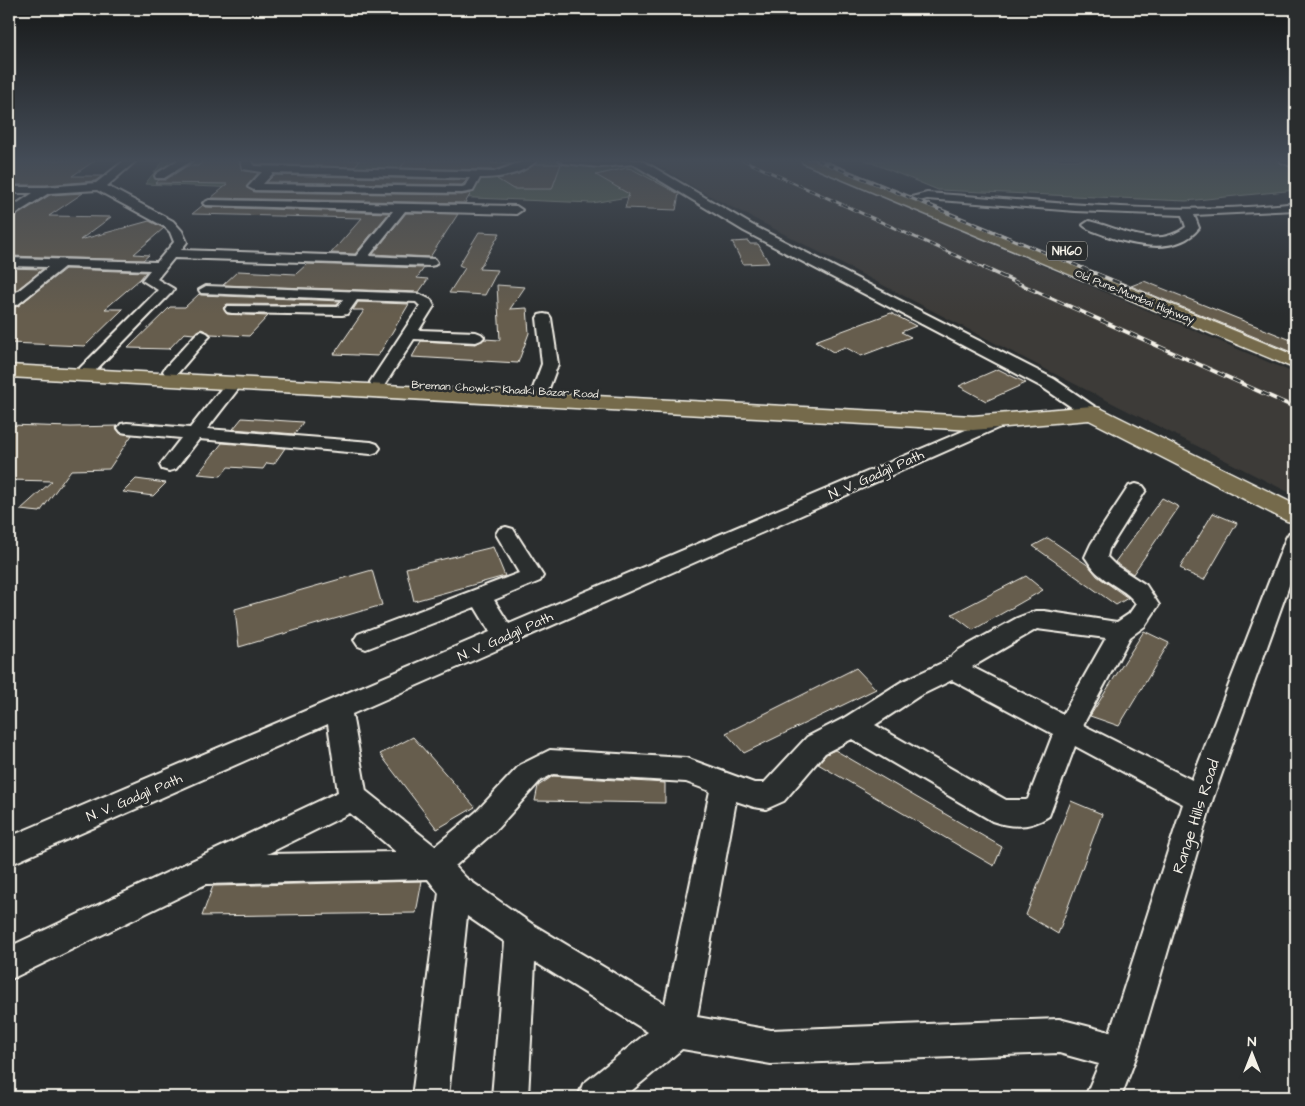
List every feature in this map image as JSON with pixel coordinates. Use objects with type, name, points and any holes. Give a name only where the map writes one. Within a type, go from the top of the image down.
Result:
[{"type":"main road","name":"Old Pune–Mumbai Highway","points":[[946,212],[1296,363]]},
{"type":"main road","name":"Old Pune–Mumbai Highway","points":[[952,212],[1126,275]]},
{"type":"main road","name":"Breman Chowk - Khadki Bazar Road","points":[[9,361],[86,371],[234,384],[973,423],[1092,413]]},
{"type":"main road","name":"Breman Chowk - Khadki Bazar Road","points":[[9,371],[170,371],[970,414],[1001,420]]},
{"type":"main road","points":[[1092,413],[1296,515]]},
{"type":"street","points":[[86,371],[167,289],[149,280],[180,242],[176,231],[169,224],[148,212]]},
{"type":"street","points":[[361,258],[398,212]]},
{"type":"street","points":[[720,212],[748,228],[1048,383],[1092,413]]},
{"type":"street","points":[[1089,225],[1129,239],[1164,240],[1189,232],[1193,228],[1186,212]]},
{"type":"street","points":[[172,254],[361,258],[430,262]]},
{"type":"street","points":[[11,264],[61,263],[162,266]]},
{"type":"street","points":[[12,302],[61,263]]},
{"type":"street","points":[[206,290],[414,297],[423,300],[427,306],[378,382]]},
{"type":"street","points":[[232,309],[342,311],[353,295]]},
{"type":"street","points":[[540,391],[550,364],[544,318]]},
{"type":"street","points":[[409,334],[476,337]]},
{"type":"street","points":[[170,371],[202,336]]},
{"type":"street","points":[[169,465],[234,384]]},
{"type":"street","name":"N. V. Gadgil Path","points":[[9,851],[1001,420]]},
{"type":"street","points":[[127,428],[371,448]]},
{"type":"street","points":[[854,726],[1002,812],[1027,814],[1039,807],[1068,729],[1120,631],[1137,620],[1148,605],[1146,598],[1133,586],[1102,565],[1096,557],[1096,553],[1136,490]]},
{"type":"street","points":[[366,640],[532,576],[506,534]]},
{"type":"street","name":"Range Hills Road","points":[[1102,1097],[1121,1052],[1198,798],[1296,538]]},
{"type":"street","points":[[480,596],[504,636]]},
{"type":"street","points":[[430,1097],[445,877],[486,821],[530,773],[550,762],[686,770],[754,795],[766,796],[771,794],[816,746],[854,726],[910,689],[953,669],[968,657],[1025,624],[1035,620],[1120,631]]},
{"type":"street","points":[[953,669],[1198,798]]},
{"type":"street","points":[[338,709],[354,798],[445,877],[521,935],[677,1031],[772,1048],[1059,1036],[1121,1052]]},
{"type":"street","points":[[596,1097],[677,1031],[725,784]]},
{"type":"street","points":[[9,964],[354,798]]},
{"type":"street","points":[[203,870],[445,877]]},
{"type":"street","points":[[510,1097],[521,935]]},
{"type":"shaded area","points":[[741,212],[916,212],[1296,374],[1296,496]]},
{"type":"building","points":[[23,212],[55,212],[49,216],[111,217],[80,240],[149,221],[164,228],[134,254],[149,255],[143,260],[9,256],[9,220]]},
{"type":"building","points":[[195,212],[389,213],[355,254],[331,253],[362,218],[192,214]]},
{"type":"building","points":[[406,213],[458,214],[430,257],[373,254]]},
{"type":"building","points":[[479,232],[500,233],[479,269],[498,270],[485,295],[449,293],[465,268],[459,265]]},
{"type":"building","points":[[748,241],[750,244],[758,244],[769,263],[743,264],[732,242]]},
{"type":"building","points":[[307,264],[424,268],[417,278],[428,279],[419,292],[223,285],[238,271],[296,274]]},
{"type":"building","points":[[9,268],[43,269],[9,296]]},
{"type":"building","points":[[65,269],[146,272],[105,309],[123,309],[85,346],[9,343],[9,308],[18,306]]},
{"type":"building","points":[[1144,281],[1296,342],[1296,354],[1131,286]]},
{"type":"building","points":[[497,285],[525,287],[510,309],[527,308],[529,333],[518,363],[412,357],[421,341],[476,344],[484,339],[500,340]]},
{"type":"building","points":[[199,294],[340,301],[337,305],[227,304],[223,308],[227,314],[268,316],[249,336],[211,334],[201,329],[194,334],[184,333],[169,349],[128,348],[170,307],[185,307]]},
{"type":"building","points":[[358,302],[409,304],[378,356],[334,354],[363,312],[363,310],[353,310]]},
{"type":"building","points":[[891,313],[916,326],[901,332],[911,337],[861,356],[845,347],[833,352],[815,341]]},
{"type":"building","points":[[998,369],[1026,383],[986,401],[959,386]]},
{"type":"building","points":[[242,418],[303,422],[295,434],[233,429]]},
{"type":"building","points":[[9,425],[117,426],[116,428],[120,433],[132,435],[109,469],[71,470],[40,512],[20,510],[52,481],[9,480]]},
{"type":"building","points":[[222,443],[285,448],[274,464],[267,463],[263,469],[228,467],[221,476],[198,474]]},
{"type":"building","points":[[136,479],[166,483],[153,496],[123,492]]},
{"type":"building","points":[[1162,498],[1179,507],[1133,574],[1115,562]]},
{"type":"building","points":[[1213,513],[1237,523],[1204,580],[1180,568]]},
{"type":"building","points":[[1048,538],[1089,566],[1097,576],[1128,598],[1116,605],[1033,546]]},
{"type":"building","points":[[493,547],[505,576],[414,601],[406,568]]},
{"type":"building","points":[[372,570],[382,605],[239,647],[235,609]]},
{"type":"building","points":[[1026,576],[1043,590],[973,630],[952,614]]},
{"type":"building","points":[[1144,631],[1169,643],[1119,726],[1090,716]]},
{"type":"building","points":[[856,668],[876,689],[744,753],[726,733]]},
{"type":"building","points":[[413,737],[475,807],[437,829],[380,754]]},
{"type":"building","points":[[835,750],[1002,847],[994,866],[818,764],[826,754]]},
{"type":"building","points":[[553,776],[665,783],[665,803],[535,801],[538,786]]},
{"type":"building","points":[[1071,801],[1102,814],[1058,934],[1026,915]]},
{"type":"building","points":[[422,881],[416,913],[202,916],[213,886]]},
{"type":"railway","points":[[858,212],[986,269]]},
{"type":"railway","points":[[944,212],[1085,269]]},
{"type":"railway","points":[[984,268],[1296,408],[1293,407]]},
{"type":"railway","points":[[1082,268],[1129,287]]}]
